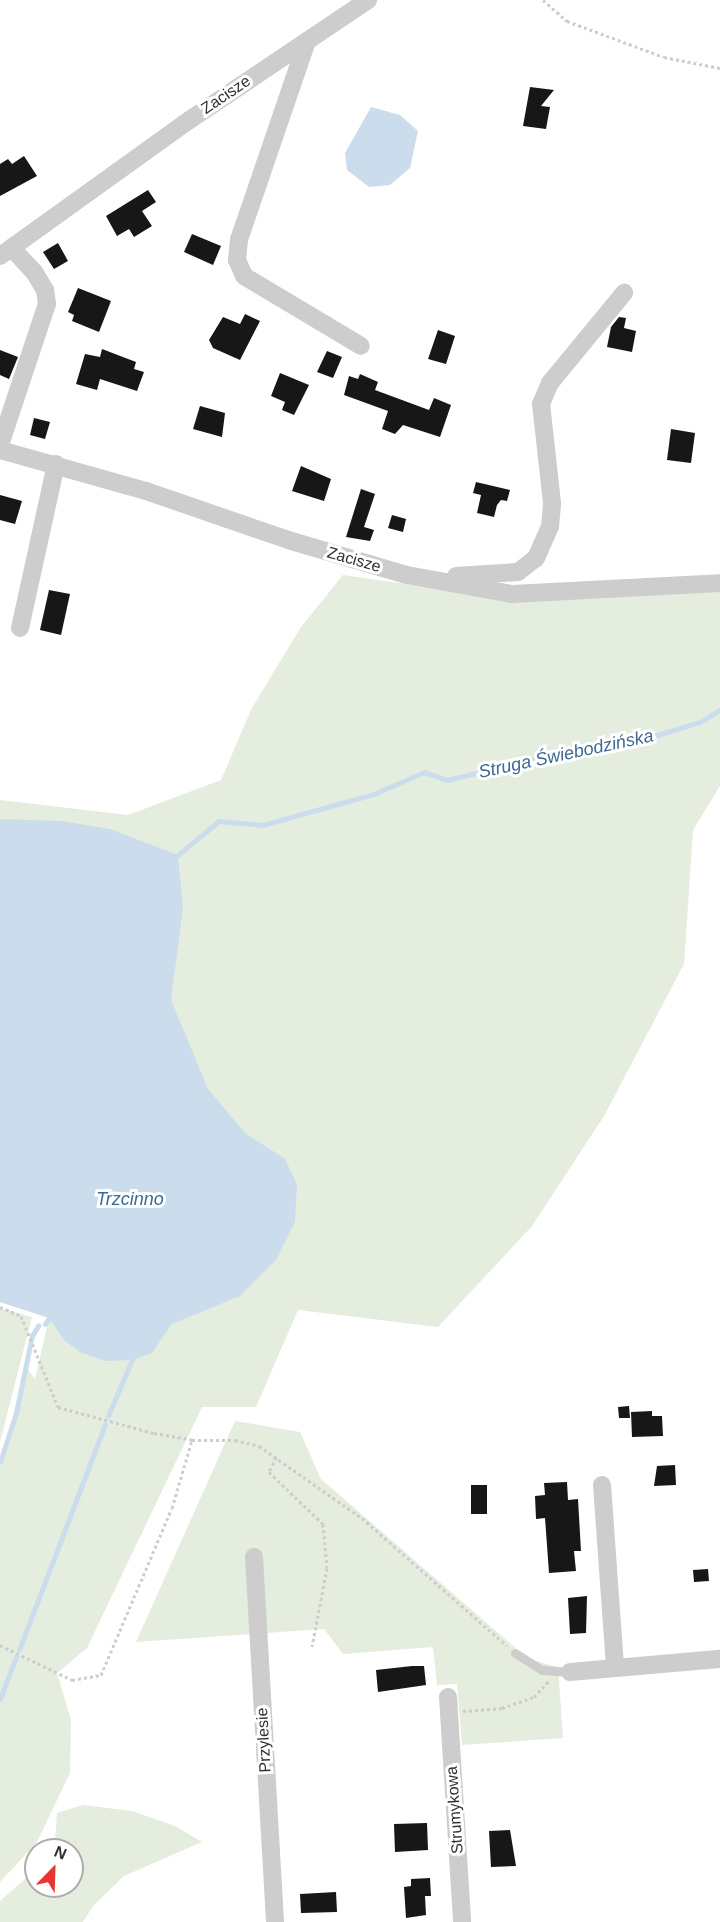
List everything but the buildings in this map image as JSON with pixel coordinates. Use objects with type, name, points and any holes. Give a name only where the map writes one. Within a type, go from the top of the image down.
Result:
[{"type":"street","name":"Zacisze","points":[[6,252],[368,0]]},
{"type":"street","points":[[307,41],[239,240],[237,260],[244,276],[361,346]]},
{"type":"street","points":[[0,445],[47,304],[40,281],[6,252]]},
{"type":"street","points":[[446,581],[462,573],[518,572],[536,558],[550,527],[552,503],[541,404],[550,383],[624,293]]},
{"type":"street","name":"Zacisze","points":[[0,450],[56,464],[288,540],[407,575],[512,594],[720,584]]},
{"type":"street","points":[[20,628],[56,464]]},
{"type":"street","points":[[602,1485],[615,1668]]},
{"type":"street","name":"Przylesie","points":[[254,1557],[275,1922]]},
{"type":"street","points":[[564,1672],[720,1659]]},
{"type":"street","name":"Strumykowa","points":[[448,1704],[462,1922]]},
{"type":"lane","points":[[514,1653],[542,1670],[564,1672]]},
{"type":"path","points":[[543,0],[567,21],[664,57],[720,68]]},
{"type":"path","points":[[0,1307],[21,1316],[58,1407],[115,1425],[192,1440],[241,1441],[276,1457],[369,1524],[514,1653]]},
{"type":"path","points":[[0,1645],[72,1680],[101,1675],[172,1508],[192,1440]]},
{"type":"path","points":[[276,1457],[269,1472],[323,1524],[327,1568],[312,1647]]},
{"type":"path","points":[[448,1704],[502,1708],[534,1697],[564,1672]]},
{"type":"green space","points":[[343,575],[517,600],[720,577],[720,786],[693,830],[684,964],[604,1116],[532,1226],[438,1327],[298,1310],[256,1407],[202,1407],[87,1648],[57,1673],[71,1720],[70,1773],[39,1838],[24,1838],[24,1856],[0,1882],[0,1459],[28,1370],[35,1379],[49,1318],[0,1302],[0,800],[128,815],[221,780],[252,708],[301,627]]},
{"type":"green space","points":[[0,1308],[32,1317],[0,1442]]},
{"type":"green space","points":[[235,1421],[300,1432],[321,1479],[528,1659],[558,1667],[563,1738],[462,1745],[457,1684],[437,1685],[433,1647],[343,1654],[324,1629],[136,1642]]},
{"type":"green space","points":[[83,1805],[132,1811],[175,1826],[202,1842],[124,1876],[93,1906],[83,1922],[0,1922],[0,1901],[24,1880],[24,1898],[84,1898],[84,1838],[55,1838],[57,1813]]},
{"type":"water","points":[[371,107],[400,115],[418,131],[410,168],[390,185],[369,187],[347,170],[345,153]]},
{"type":"water","name":"Trzcinno","points":[[0,819],[62,821],[110,829],[178,855],[183,908],[171,1000],[208,1089],[245,1133],[285,1159],[297,1184],[295,1222],[276,1260],[240,1296],[172,1324],[152,1353],[132,1360],[105,1361],[80,1352],[64,1340],[49,1318],[0,1302]]},
{"type":"waterway","name":"Struga Świebodzińska","points":[[178,855],[219,821],[263,825],[374,794],[424,772],[447,780],[586,747],[651,737],[700,722],[720,710]]},
{"type":"waterway","points":[[45,1324],[49,1318]]},
{"type":"waterway","points":[[0,1462],[16,1413],[32,1336],[38,1326]]},
{"type":"waterway","points":[[108,1416],[132,1360]]},
{"type":"waterway","points":[[19,1650],[105,1425]]},
{"type":"waterway","points":[[0,1699],[16,1657]]}]
